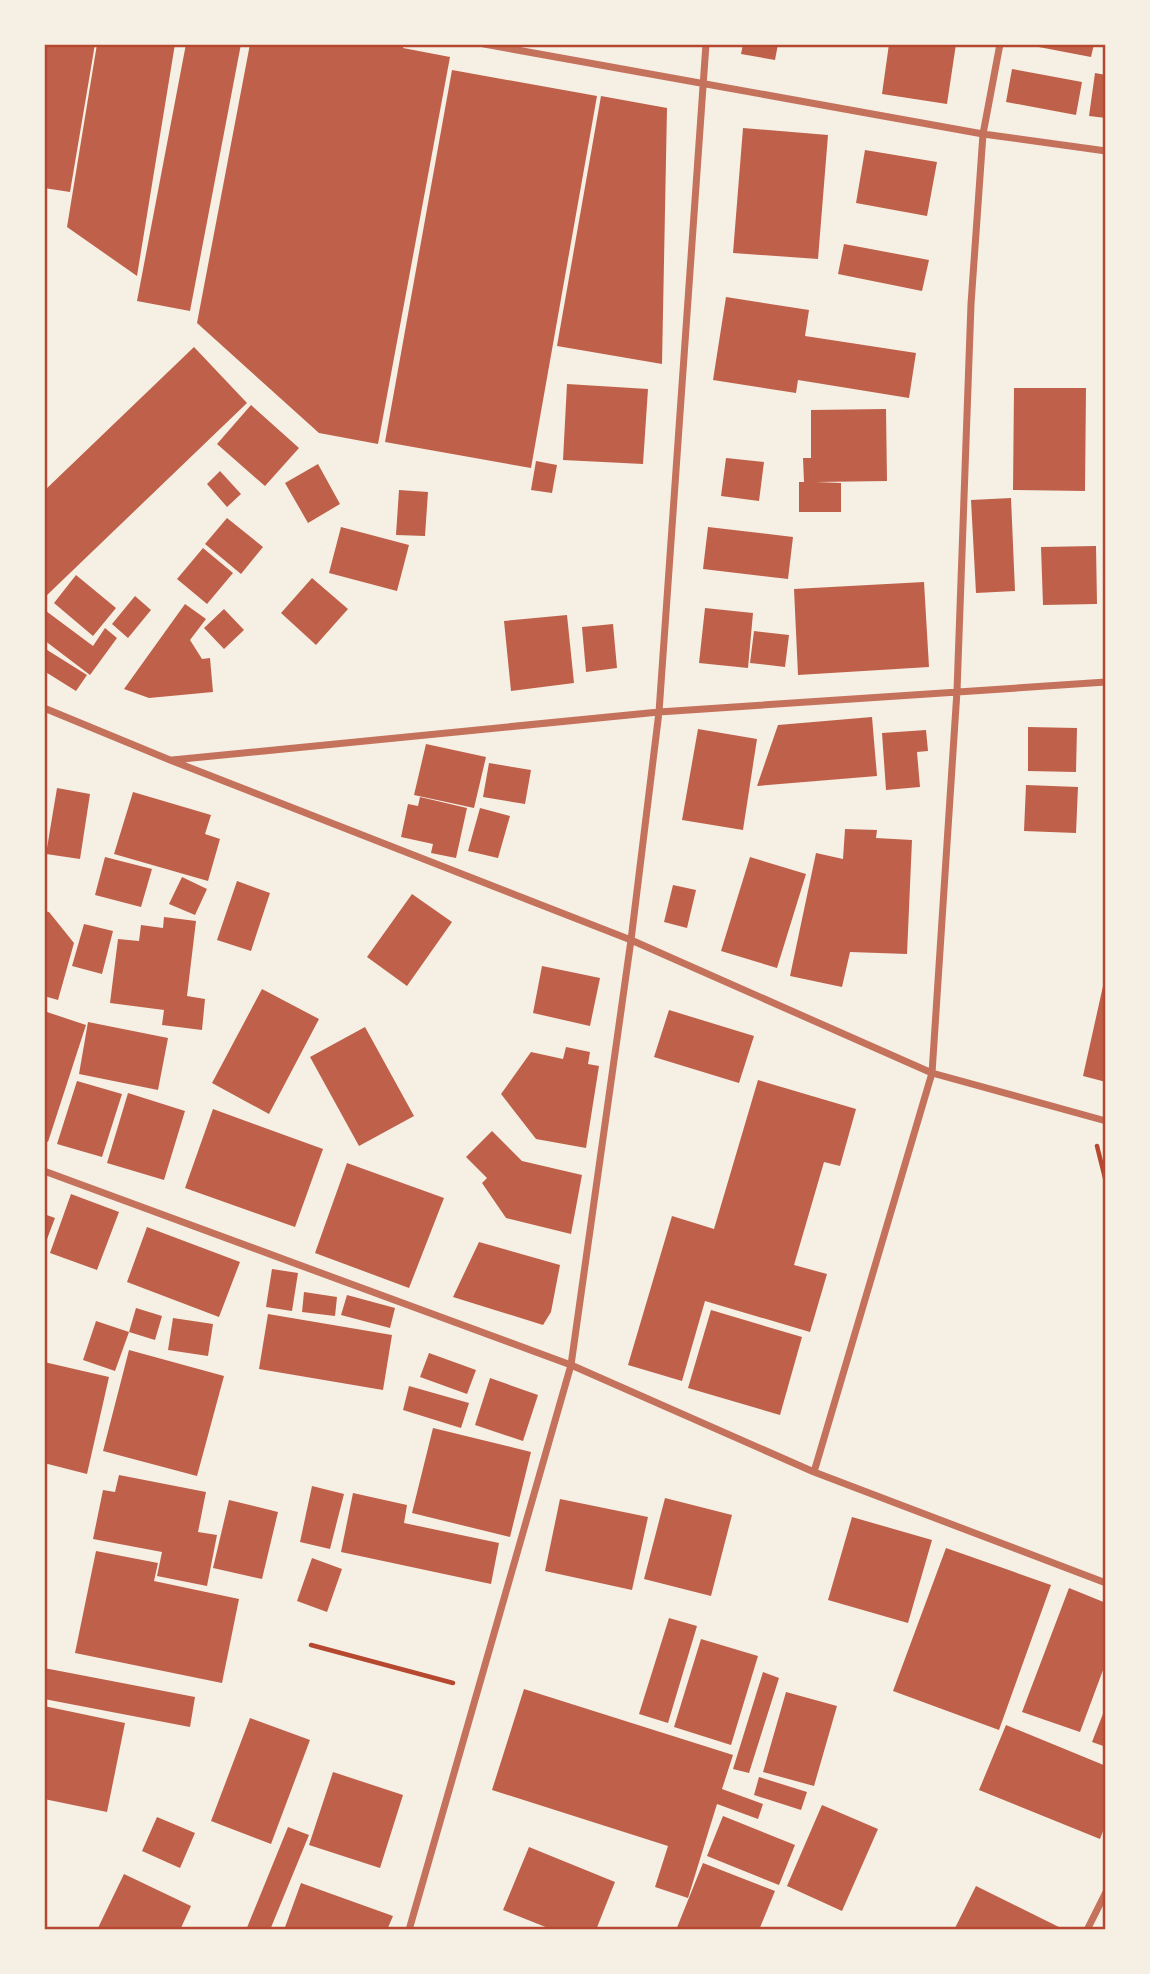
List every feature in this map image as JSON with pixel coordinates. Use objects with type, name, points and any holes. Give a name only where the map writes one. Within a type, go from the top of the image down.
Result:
[{"type":"street","points":[[485,44],[984,134],[1106,151]]},
{"type":"street","points":[[409,1930],[571,1366],[631,940],[659,712],[706,44]]},
{"type":"street","points":[[814,1472],[932,1073],[957,691],[971,304],[984,134],[1000,44]]},
{"type":"street","points":[[170,760],[659,712],[1106,682]]},
{"type":"street","points":[[44,708],[631,940],[932,1073],[1106,1121]]},
{"type":"street","points":[[44,1171],[571,1366],[814,1472],[1106,1583]]},
{"type":"street","points":[[1087,1930],[1106,1892]]},
{"type":"path","points":[[311,1645],[478,1690]]},
{"type":"building","points":[[44,44],[95,44],[70,192],[44,188]]},
{"type":"building","points":[[97,44],[175,44],[137,276],[67,227]]},
{"type":"building","points":[[186,44],[241,44],[190,311],[137,301]]},
{"type":"building","points":[[250,44],[404,44],[403,48],[450,57],[378,444],[319,433],[197,323]]},
{"type":"building","points":[[743,44],[778,44],[775,60],[741,54]]},
{"type":"building","points":[[889,44],[956,44],[947,104],[882,94]]},
{"type":"building","points":[[1023,44],[1094,44],[1091,57]]},
{"type":"building","points":[[1012,69],[1082,82],[1076,115],[1006,102]]},
{"type":"building","points":[[452,70],[597,96],[531,468],[385,442]]},
{"type":"building","points":[[1095,73],[1106,75],[1106,118],[1089,116]]},
{"type":"building","points":[[601,96],[667,108],[662,364],[557,346]]},
{"type":"building","points":[[743,128],[828,135],[818,259],[733,253]]},
{"type":"building","points":[[865,150],[937,162],[927,216],[856,203]]},
{"type":"building","points":[[844,244],[929,260],[922,291],[838,274]]},
{"type":"building","points":[[726,297],[809,310],[805,336],[916,353],[909,398],[798,380],[796,393],[713,380]]},
{"type":"building","points":[[194,347],[247,403],[44,598],[44,491]]},
{"type":"building","points":[[567,384],[648,389],[643,464],[563,460]]},
{"type":"building","points":[[1014,388],[1086,388],[1085,491],[1013,490]]},
{"type":"building","points":[[251,405],[299,448],[265,486],[217,444]]},
{"type":"building","points":[[886,409],[887,481],[816,482],[841,483],[841,512],[799,512],[799,482],[804,482],[803,458],[811,458],[811,410]]},
{"type":"building","points":[[726,458],[764,462],[759,501],[721,496]]},
{"type":"building","points":[[536,461],[557,465],[552,493],[531,490]]},
{"type":"building","points":[[318,464],[340,504],[308,523],[285,483]]},
{"type":"building","points":[[220,471],[241,494],[227,507],[207,484]]},
{"type":"building","points":[[399,490],[428,492],[425,536],[396,535]]},
{"type":"building","points":[[1011,498],[1015,591],[976,593],[971,500]]},
{"type":"building","points":[[227,518],[263,547],[241,574],[205,544]]},
{"type":"building","points":[[341,527],[409,545],[397,591],[329,573]]},
{"type":"building","points":[[708,527],[793,537],[788,579],[703,569]]},
{"type":"building","points":[[1096,546],[1097,604],[1043,605],[1041,547]]},
{"type":"building","points":[[203,548],[233,573],[207,604],[177,579]]},
{"type":"building","points":[[76,575],[116,608],[93,636],[54,603]]},
{"type":"building","points":[[312,578],[348,609],[316,645],[281,613]]},
{"type":"building","points":[[924,582],[929,667],[798,675],[794,589]]},
{"type":"building","points":[[135,596],[151,610],[128,638],[112,624]]},
{"type":"building","points":[[185,604],[206,619],[190,640],[202,659],[210,658],[213,692],[149,698],[124,689]]},
{"type":"building","points":[[705,608],[753,613],[748,668],[699,663]]},
{"type":"building","points":[[224,609],[244,630],[224,649],[204,628]]},
{"type":"building","points":[[46,611],[93,646],[105,628],[117,638],[90,675],[44,640]]},
{"type":"building","points":[[567,615],[574,683],[511,691],[504,621]]},
{"type":"building","points":[[613,624],[617,668],[586,672],[582,627]]},
{"type":"building","points":[[754,631],[789,635],[785,667],[750,663]]},
{"type":"building","points":[[44,648],[87,675],[76,691],[44,671]]},
{"type":"building","points":[[872,717],[877,776],[757,786],[778,725]]},
{"type":"building","points":[[1028,727],[1077,728],[1076,772],[1028,771]]},
{"type":"building","points":[[698,729],[757,739],[743,830],[682,820]]},
{"type":"building","points":[[926,730],[928,751],[917,752],[920,787],[886,790],[882,733]]},
{"type":"building","points":[[426,744],[486,757],[474,808],[414,795]]},
{"type":"building","points":[[489,763],[531,770],[525,804],[483,797]]},
{"type":"building","points":[[1026,785],[1078,787],[1076,833],[1024,831]]},
{"type":"building","points":[[57,788],[90,794],[80,859],[46,854]]},
{"type":"building","points":[[133,792],[211,815],[205,834],[220,839],[208,881],[114,854]]},
{"type":"building","points":[[420,797],[467,808],[456,858],[431,853],[433,844],[401,837],[408,804],[418,806]]},
{"type":"building","points":[[480,808],[510,816],[498,858],[468,851]]},
{"type":"building","points":[[845,829],[877,830],[876,838],[912,840],[907,954],[850,952],[842,987],[790,976],[816,853],[843,859]]},
{"type":"building","points":[[105,857],[152,869],[141,907],[95,895]]},
{"type":"building","points":[[750,857],[806,874],[777,968],[721,951]]},
{"type":"building","points":[[182,877],[207,889],[195,915],[169,904]]},
{"type":"building","points":[[237,881],[270,893],[251,951],[217,940]]},
{"type":"building","points":[[673,885],[696,890],[687,928],[664,922]]},
{"type":"building","points":[[412,894],[452,922],[407,986],[367,957]]},
{"type":"building","points":[[44,911],[49,912],[74,943],[58,1000],[44,996]]},
{"type":"building","points":[[164,917],[196,921],[187,996],[205,999],[202,1030],[162,1025],[164,1010],[110,1003],[118,939],[139,941],[141,925],[163,928]]},
{"type":"building","points":[[84,924],[113,931],[102,974],[72,966]]},
{"type":"building","points":[[542,966],[600,978],[590,1026],[533,1013]]},
{"type":"building","points":[[1106,978],[1106,1082],[1083,1076]]},
{"type":"building","points":[[262,989],[319,1019],[269,1114],[212,1083]]},
{"type":"building","points":[[669,1010],[754,1036],[739,1083],[654,1057]]},
{"type":"building","points":[[44,1011],[86,1025],[48,1142],[44,1140]]},
{"type":"building","points":[[88,1022],[168,1038],[158,1090],[79,1074]]},
{"type":"building","points":[[365,1027],[414,1116],[359,1146],[310,1057]]},
{"type":"building","points":[[566,1047],[590,1052],[588,1064],[599,1066],[586,1148],[536,1139],[501,1094],[531,1052],[563,1059]]},
{"type":"building","points":[[758,1080],[856,1109],[840,1166],[824,1162],[794,1265],[827,1274],[810,1332],[705,1301],[682,1381],[628,1365],[672,1216],[714,1229]]},
{"type":"building","points":[[77,1081],[122,1094],[102,1157],[57,1144]]},
{"type":"building","points":[[128,1093],[185,1111],[164,1180],[107,1163]]},
{"type":"building","points":[[213,1109],[323,1149],[295,1227],[185,1188]]},
{"type":"building","points":[[492,1131],[522,1161],[582,1175],[571,1234],[506,1218],[482,1183],[487,1178],[466,1157]]},
{"type":"building","points":[[347,1163],[444,1198],[409,1288],[315,1253]]},
{"type":"building","points":[[71,1194],[119,1212],[97,1270],[50,1253]]},
{"type":"building","points":[[44,1214],[55,1218],[44,1247]]},
{"type":"building","points":[[147,1227],[240,1262],[219,1317],[127,1282]]},
{"type":"building","points":[[479,1242],[560,1265],[551,1312],[543,1325],[453,1297]]},
{"type":"building","points":[[272,1269],[298,1273],[292,1311],[266,1307]]},
{"type":"building","points":[[304,1292],[337,1297],[335,1316],[302,1312]]},
{"type":"building","points":[[347,1295],[395,1308],[390,1328],[341,1315]]},
{"type":"building","points":[[136,1308],[162,1316],[155,1340],[129,1332]]},
{"type":"building","points":[[711,1310],[802,1337],[780,1415],[688,1388]]},
{"type":"building","points":[[268,1314],[392,1335],[383,1390],[259,1369]]},
{"type":"building","points":[[173,1318],[213,1324],[208,1356],[168,1350]]},
{"type":"building","points":[[96,1321],[129,1332],[115,1371],[83,1360]]},
{"type":"building","points":[[129,1350],[224,1376],[197,1476],[103,1451]]},
{"type":"building","points":[[429,1353],[476,1370],[467,1394],[420,1377]]},
{"type":"building","points":[[44,1362],[109,1377],[87,1474],[44,1463]]},
{"type":"building","points":[[490,1378],[538,1395],[523,1441],[475,1425]]},
{"type":"building","points":[[409,1386],[469,1403],[461,1428],[403,1410]]},
{"type":"building","points":[[433,1428],[531,1452],[510,1537],[412,1513]]},
{"type":"building","points":[[119,1475],[206,1492],[198,1532],[217,1535],[207,1586],[157,1576],[162,1552],[93,1539],[103,1490],[115,1492]]},
{"type":"building","points":[[312,1486],[344,1494],[330,1549],[300,1542]]},
{"type":"building","points":[[353,1493],[407,1505],[404,1523],[499,1543],[491,1584],[341,1552]]},
{"type":"building","points":[[665,1498],[732,1515],[711,1596],[644,1579]]},
{"type":"building","points":[[560,1499],[648,1517],[632,1590],[545,1571]]},
{"type":"building","points":[[229,1500],[278,1512],[262,1579],[213,1568]]},
{"type":"building","points":[[852,1517],[932,1540],[908,1623],[828,1600]]},
{"type":"building","points":[[946,1548],[1051,1585],[999,1730],[893,1691]]},
{"type":"building","points":[[96,1551],[158,1563],[154,1581],[239,1599],[222,1683],[75,1653]]},
{"type":"building","points":[[312,1558],[342,1569],[327,1612],[297,1601]]},
{"type":"building","points":[[1069,1588],[1106,1603],[1106,1662],[1080,1732],[1022,1712]]},
{"type":"building","points":[[669,1618],[697,1626],[668,1723],[639,1714]]},
{"type":"building","points":[[701,1639],[758,1656],[731,1745],[674,1727]]},
{"type":"building","points":[[44,1668],[195,1697],[190,1727],[44,1699]]},
{"type":"building","points":[[763,1672],[779,1678],[749,1773],[733,1769]]},
{"type":"building","points":[[524,1689],[733,1755],[722,1789],[763,1804],[758,1819],[717,1804],[688,1898],[655,1887],[668,1846],[492,1790]]},
{"type":"building","points":[[786,1692],[837,1706],[814,1786],[763,1772]]},
{"type":"building","points":[[44,1706],[125,1723],[107,1812],[44,1799]]},
{"type":"building","points":[[1106,1706],[1106,1747],[1092,1742]]},
{"type":"building","points":[[250,1718],[310,1740],[271,1844],[211,1821]]},
{"type":"building","points":[[1006,1725],[1106,1766],[1106,1823],[1100,1839],[979,1790]]},
{"type":"building","points":[[333,1772],[403,1795],[380,1868],[309,1845]]},
{"type":"building","points":[[759,1777],[807,1792],[801,1810],[754,1795]]},
{"type":"building","points":[[822,1805],[878,1829],[842,1911],[787,1886]]},
{"type":"building","points":[[723,1816],[795,1845],[779,1885],[707,1856]]},
{"type":"building","points":[[157,1817],[195,1833],[180,1868],[142,1851]]},
{"type":"building","points":[[288,1827],[309,1835],[270,1930],[246,1930]]},
{"type":"building","points":[[529,1847],[615,1882],[596,1930],[553,1930],[503,1910]]},
{"type":"building","points":[[703,1863],[775,1891],[759,1930],[676,1930]]},
{"type":"building","points":[[124,1874],[191,1906],[180,1930],[97,1930]]},
{"type":"building","points":[[301,1883],[393,1916],[387,1930],[284,1930]]},
{"type":"building","points":[[976,1886],[1065,1930],[954,1930]]}]
